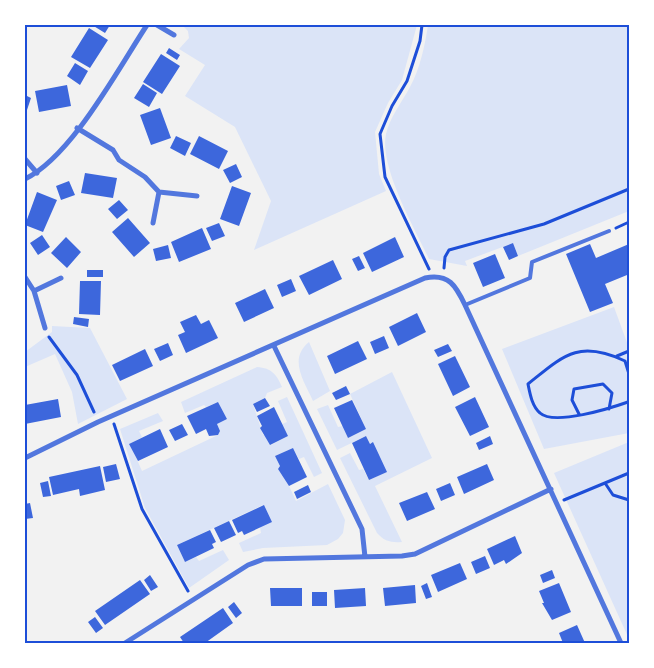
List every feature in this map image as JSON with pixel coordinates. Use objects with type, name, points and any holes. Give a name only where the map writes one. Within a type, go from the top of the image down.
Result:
[{"type":"street","points":[[25,179],[37,173],[54,158],[77,128],[147,25]]},
{"type":"street","points":[[157,25],[174,35]]},
{"type":"street","points":[[77,128],[113,150],[119,160],[145,177],[159,192],[196,196]]},
{"type":"street","points":[[25,159],[37,173]]},
{"type":"street","points":[[153,223],[159,192]]},
{"type":"street","points":[[25,458],[111,416],[432,276],[444,277],[451,280],[456,286],[621,643]]},
{"type":"street","points":[[25,277],[34,291],[45,328]]},
{"type":"street","points":[[34,291],[61,278]]},
{"type":"street","points":[[274,346],[362,529],[365,557]]},
{"type":"street","points":[[125,643],[248,565],[264,559],[415,554],[551,489]]},
{"type":"lane","points":[[465,305],[530,278],[532,262],[609,231]]},
{"type":"path","points":[[422,25],[420,41],[407,82],[392,106],[380,134],[385,177],[432,276]]},
{"type":"path","points":[[444,277],[444,257],[449,250],[544,224],[629,190]]},
{"type":"path","points":[[45,328],[48,336],[77,375],[98,422]]},
{"type":"path","points":[[629,374],[625,360],[577,350],[563,356],[528,384],[531,401],[540,414],[554,418],[609,409],[628,402],[629,399]]},
{"type":"path","points":[[616,357],[629,351]]},
{"type":"path","points":[[580,414],[572,400],[574,389],[603,384],[612,393],[609,409]]},
{"type":"path","points":[[111,416],[142,509],[185,586]]},
{"type":"path","points":[[556,503],[629,474]]},
{"type":"path","points":[[605,483],[613,496],[629,500]]},
{"type":"shaded area","points":[[182,25],[417,25],[402,80],[388,103],[375,132],[379,174],[386,191],[254,250],[271,201],[235,127],[185,96],[205,65],[179,49],[189,38],[188,31]]},
{"type":"shaded area","points":[[428,25],[629,25],[629,211],[518,256],[513,243],[465,261],[467,266],[429,259],[400,198],[393,180],[385,148],[386,134],[390,122],[417,73]]},
{"type":"shaded area","points":[[614,307],[629,348],[629,433],[544,449],[502,349]]},
{"type":"shaded area","points":[[52,326],[90,328],[127,399],[78,424],[72,392],[55,354],[25,367],[25,352],[52,332]]},
{"type":"shaded area","points":[[309,342],[330,391],[313,401],[302,378],[299,363],[303,349]]},
{"type":"shaded area","points":[[257,367],[267,369],[273,373],[282,387],[267,393],[265,398],[253,404],[263,435],[266,435],[271,445],[288,436],[282,424],[287,422],[278,401],[287,397],[322,473],[314,477],[304,457],[299,459],[293,448],[275,456],[280,466],[278,469],[284,475],[296,501],[328,484],[345,520],[343,533],[338,539],[327,545],[263,548],[243,552],[239,543],[261,533],[263,505],[177,545],[185,562],[196,557],[199,561],[223,550],[229,560],[189,588],[145,508],[120,429],[158,413],[163,421],[139,431],[142,437],[130,444],[142,471],[218,435],[220,431],[217,424],[227,419],[218,402],[206,407],[204,405],[185,413],[181,402]]},
{"type":"shaded area","points":[[392,372],[432,458],[375,486],[402,542],[385,540],[377,533],[340,458],[350,453],[359,470],[363,469],[369,480],[386,472],[373,443],[370,443],[366,436],[337,450],[317,409],[328,405],[338,427],[343,426],[348,438],[366,429],[350,394]]},
{"type":"shaded area","points":[[629,442],[629,639],[554,473]]},
{"type":"building","points":[[92,25],[110,25],[105,33]]},
{"type":"building","points":[[89,28],[108,40],[90,68],[71,57]]},
{"type":"building","points":[[169,48],[180,55],[177,60],[166,53]]},
{"type":"building","points":[[161,54],[180,66],[162,94],[143,82]]},
{"type":"building","points":[[75,63],[88,71],[80,85],[67,76]]},
{"type":"building","points":[[143,84],[157,93],[149,107],[134,98]]},
{"type":"building","points":[[67,85],[71,106],[39,112],[35,91]]},
{"type":"building","points":[[25,95],[31,98],[27,110],[25,109]]},
{"type":"building","points":[[160,108],[171,138],[151,145],[140,115]]},
{"type":"building","points":[[176,136],[191,143],[185,156],[170,148]]},
{"type":"building","points":[[199,136],[228,151],[219,169],[190,154]]},
{"type":"building","points":[[236,164],[242,177],[230,183],[223,170]]},
{"type":"building","points":[[85,173],[117,178],[113,198],[81,193]]},
{"type":"building","points":[[69,181],[75,195],[61,200],[56,186]]},
{"type":"building","points":[[232,186],[251,193],[239,226],[220,219]]},
{"type":"building","points":[[37,192],[57,200],[43,232],[25,225]]},
{"type":"building","points":[[119,200],[128,210],[117,219],[108,209]]},
{"type":"building","points":[[128,218],[150,243],[134,257],[112,232]]},
{"type":"building","points":[[219,223],[225,236],[212,241],[206,228]]},
{"type":"building","points":[[202,228],[211,249],[179,262],[171,242]]},
{"type":"building","points":[[42,235],[50,247],[38,255],[30,243]]},
{"type":"building","points":[[66,237],[81,252],[67,268],[51,253]]},
{"type":"building","points":[[395,237],[404,257],[372,272],[363,253]]},
{"type":"building","points":[[513,243],[518,256],[509,260],[503,247]]},
{"type":"building","points":[[590,244],[596,258],[629,244],[629,281],[627,275],[605,284],[613,303],[590,312],[566,254]]},
{"type":"building","points":[[168,245],[171,258],[156,261],[153,249]]},
{"type":"building","points":[[495,254],[505,278],[483,287],[473,263]]},
{"type":"building","points":[[359,256],[365,268],[358,271],[352,259]]},
{"type":"building","points":[[333,260],[342,279],[309,295],[299,276]]},
{"type":"building","points":[[87,270],[103,270],[103,277],[87,277]]},
{"type":"building","points":[[291,279],[296,291],[282,297],[277,285]]},
{"type":"building","points":[[80,281],[101,281],[100,315],[79,314]]},
{"type":"building","points":[[265,289],[274,308],[244,322],[235,303]]},
{"type":"building","points":[[417,313],[426,332],[398,346],[389,327]]},
{"type":"building","points":[[196,315],[201,324],[209,320],[218,338],[186,353],[178,335],[185,332],[180,322]]},
{"type":"building","points":[[74,317],[89,319],[88,327],[73,324]]},
{"type":"building","points":[[384,336],[389,348],[375,354],[370,342]]},
{"type":"building","points":[[358,341],[367,359],[335,374],[327,356]]},
{"type":"building","points":[[168,343],[173,355],[160,361],[154,349]]},
{"type":"building","points":[[448,344],[452,351],[438,357],[434,350]]},
{"type":"building","points":[[145,349],[153,366],[120,381],[112,365]]},
{"type":"building","points":[[455,356],[470,387],[453,396],[438,364]]},
{"type":"building","points":[[346,386],[350,394],[336,400],[332,393]]},
{"type":"building","points":[[475,397],[489,427],[470,436],[455,407]]},
{"type":"building","points":[[265,398],[270,406],[257,412],[253,404]]},
{"type":"building","points":[[58,399],[61,417],[25,424],[25,405]]},
{"type":"building","points":[[352,400],[366,429],[348,438],[334,408]]},
{"type":"building","points":[[218,402],[227,419],[217,424],[220,431],[218,435],[209,436],[206,429],[196,434],[187,416]]},
{"type":"building","points":[[274,407],[288,436],[270,445],[260,428],[262,426],[257,416]]},
{"type":"building","points":[[182,424],[188,435],[175,441],[169,430]]},
{"type":"building","points":[[160,429],[168,447],[138,461],[129,444]]},
{"type":"building","points":[[366,436],[370,444],[373,442],[387,472],[369,480],[352,443]]},
{"type":"building","points":[[490,436],[493,444],[479,450],[476,443]]},
{"type":"building","points":[[293,448],[307,477],[289,486],[278,469],[280,466],[275,456]]},
{"type":"building","points":[[116,464],[120,479],[106,482],[103,467]]},
{"type":"building","points":[[487,464],[494,480],[464,494],[457,477]]},
{"type":"building","points":[[100,466],[105,490],[80,496],[79,489],[53,495],[49,477]]},
{"type":"building","points":[[48,481],[51,496],[43,497],[40,483]]},
{"type":"building","points":[[450,483],[455,495],[441,501],[436,489]]},
{"type":"building","points":[[308,485],[311,492],[297,499],[294,492]]},
{"type":"building","points":[[427,492],[435,509],[407,521],[399,503]]},
{"type":"building","points":[[30,503],[33,518],[25,519],[25,504]]},
{"type":"building","points":[[264,505],[272,522],[244,535],[242,531],[238,533],[232,520]]},
{"type":"building","points":[[229,521],[236,535],[221,542],[214,528]]},
{"type":"building","points":[[210,530],[216,542],[212,544],[214,548],[185,562],[177,545]]},
{"type":"building","points":[[515,536],[522,553],[506,564],[504,560],[494,565],[487,549]]},
{"type":"building","points":[[485,556],[490,568],[476,574],[471,562]]},
{"type":"building","points":[[460,563],[467,579],[438,592],[431,575]]},
{"type":"building","points":[[552,570],[555,578],[543,583],[540,575]]},
{"type":"building","points":[[150,575],[158,587],[151,591],[144,580]]},
{"type":"building","points":[[140,580],[150,594],[105,625],[95,611]]},
{"type":"building","points":[[427,583],[432,597],[426,599],[421,586]]},
{"type":"building","points":[[559,583],[571,612],[552,620],[542,603],[544,603],[539,591]]},
{"type":"building","points":[[415,585],[416,603],[385,606],[383,588]]},
{"type":"building","points":[[270,588],[302,588],[302,606],[271,606]]},
{"type":"building","points":[[365,588],[366,606],[335,608],[334,590]]},
{"type":"building","points":[[312,592],[327,592],[327,606],[312,606]]},
{"type":"building","points":[[234,602],[242,613],[236,618],[228,607]]},
{"type":"building","points":[[223,608],[233,623],[205,643],[184,643],[180,637]]},
{"type":"building","points":[[95,617],[103,628],[96,633],[88,622]]},
{"type":"building","points":[[577,625],[585,643],[563,643],[559,633]]}]
